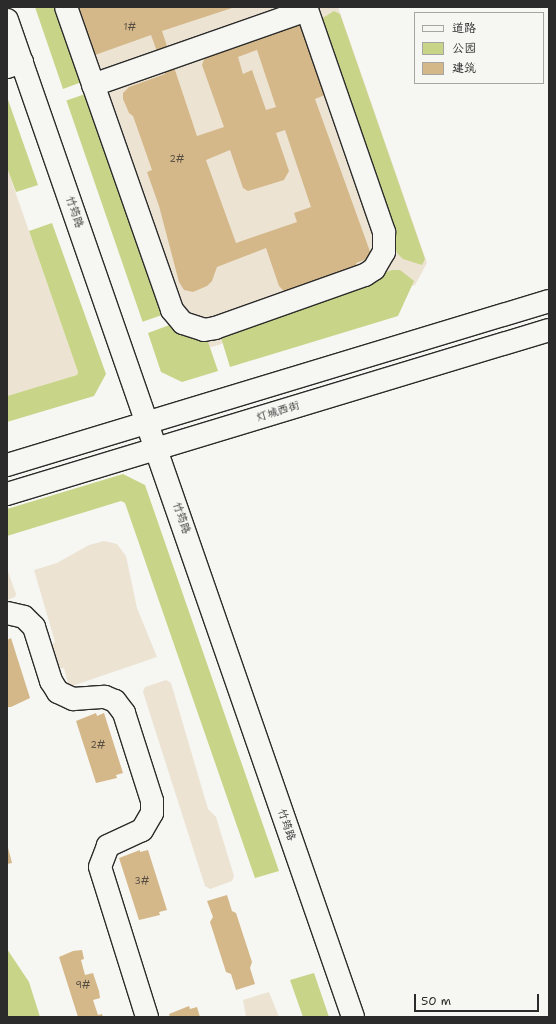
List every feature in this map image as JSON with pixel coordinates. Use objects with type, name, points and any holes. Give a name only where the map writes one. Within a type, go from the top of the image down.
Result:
[{"type":"street","points":[[66,7],[172,310],[188,326],[204,330],[215,328],[365,275],[374,269],[384,252],[384,232],[306,8],[93,84]]},
{"type":"street","name":"竹筠路","points":[[7,20],[14,65],[148,422],[353,1017]]},
{"type":"street","points":[[7,465],[549,301]]},
{"type":"street","name":"灯城西街","points":[[7,494],[549,330]]},
{"type":"street","points":[[7,614],[24,617],[34,627],[51,681],[58,692],[74,699],[105,697],[115,701],[124,714],[152,801],[152,813],[142,830],[108,846],[103,855],[100,867],[147,1017]]},
{"type":"shaded area","points":[[61,7],[338,7],[427,263],[415,285],[185,355]]},
{"type":"shaded area","points":[[7,168],[78,372],[77,375],[7,396]]},
{"type":"shaded area","points":[[104,541],[117,544],[126,556],[137,608],[157,657],[72,686],[68,684],[64,668],[58,669],[51,645],[55,642],[34,570],[57,563],[89,545]]},
{"type":"shaded area","points":[[7,569],[16,594],[15,597],[7,600]]},
{"type":"shaded area","points":[[166,680],[171,683],[208,809],[216,817],[234,876],[232,881],[210,889],[205,886],[143,692],[145,687]]},
{"type":"shaded area","points":[[269,992],[279,1017],[246,1017],[243,1000]]},
{"type":"green space","points":[[35,7],[61,7],[87,80],[63,89]]},
{"type":"green space","points":[[334,11],[340,14],[425,259],[422,265],[403,259],[397,253],[321,34],[321,19]]},
{"type":"green space","points":[[91,92],[167,313],[143,322],[66,100]]},
{"type":"green space","points":[[7,97],[38,185],[16,192],[7,168]]},
{"type":"green space","points":[[52,223],[106,374],[94,396],[7,422],[7,396],[77,375],[78,372],[29,231]]},
{"type":"green space","points":[[392,270],[400,270],[414,281],[398,316],[230,367],[219,331]]},
{"type":"green space","points":[[175,323],[206,336],[218,371],[182,382],[161,372],[148,333]]},
{"type":"green space","points":[[123,474],[145,485],[279,871],[255,878],[125,503],[121,501],[7,536],[7,509]]},
{"type":"green space","points":[[7,949],[29,982],[40,1017],[7,1017]]},
{"type":"green space","points":[[314,973],[329,1017],[303,1017],[290,980]]},
{"type":"building","points":[[78,7],[235,7],[162,31],[197,136],[224,127],[202,65],[205,57],[300,23],[321,73],[317,74],[325,95],[315,99],[372,257],[356,263],[358,270],[285,292],[279,286],[266,248],[217,267],[212,281],[207,286],[193,292],[184,290],[179,282],[159,206],[147,172],[152,170],[133,116],[129,113],[123,99],[123,93],[129,87],[165,74],[151,35],[95,55]],"holes":[[[257,50],[276,107],[266,110],[252,70],[243,74],[238,57]],[[285,130],[311,207],[294,213],[297,222],[236,243],[206,160],[230,150],[243,188],[248,191],[284,180],[289,171],[276,133]]]},
{"type":"building","points":[[11,638],[30,698],[11,707],[7,707],[7,640]]},
{"type":"building","points":[[96,713],[97,716],[104,713],[123,773],[116,775],[117,778],[96,783],[76,721]]},
{"type":"building","points":[[7,844],[12,863],[7,864]]},
{"type":"building","points":[[140,850],[140,852],[148,850],[167,910],[159,912],[160,915],[139,920],[119,858]]},
{"type":"building","points":[[227,895],[232,911],[236,913],[252,962],[250,968],[255,984],[236,990],[231,974],[226,972],[210,922],[213,917],[207,901]]},
{"type":"building","points":[[82,950],[84,959],[81,960],[85,975],[93,973],[100,998],[93,1000],[98,1015],[102,1014],[103,1017],[78,1017],[59,957],[73,951]]},
{"type":"building","points":[[189,1006],[190,1009],[197,1007],[200,1017],[170,1017],[169,1014]]}]
